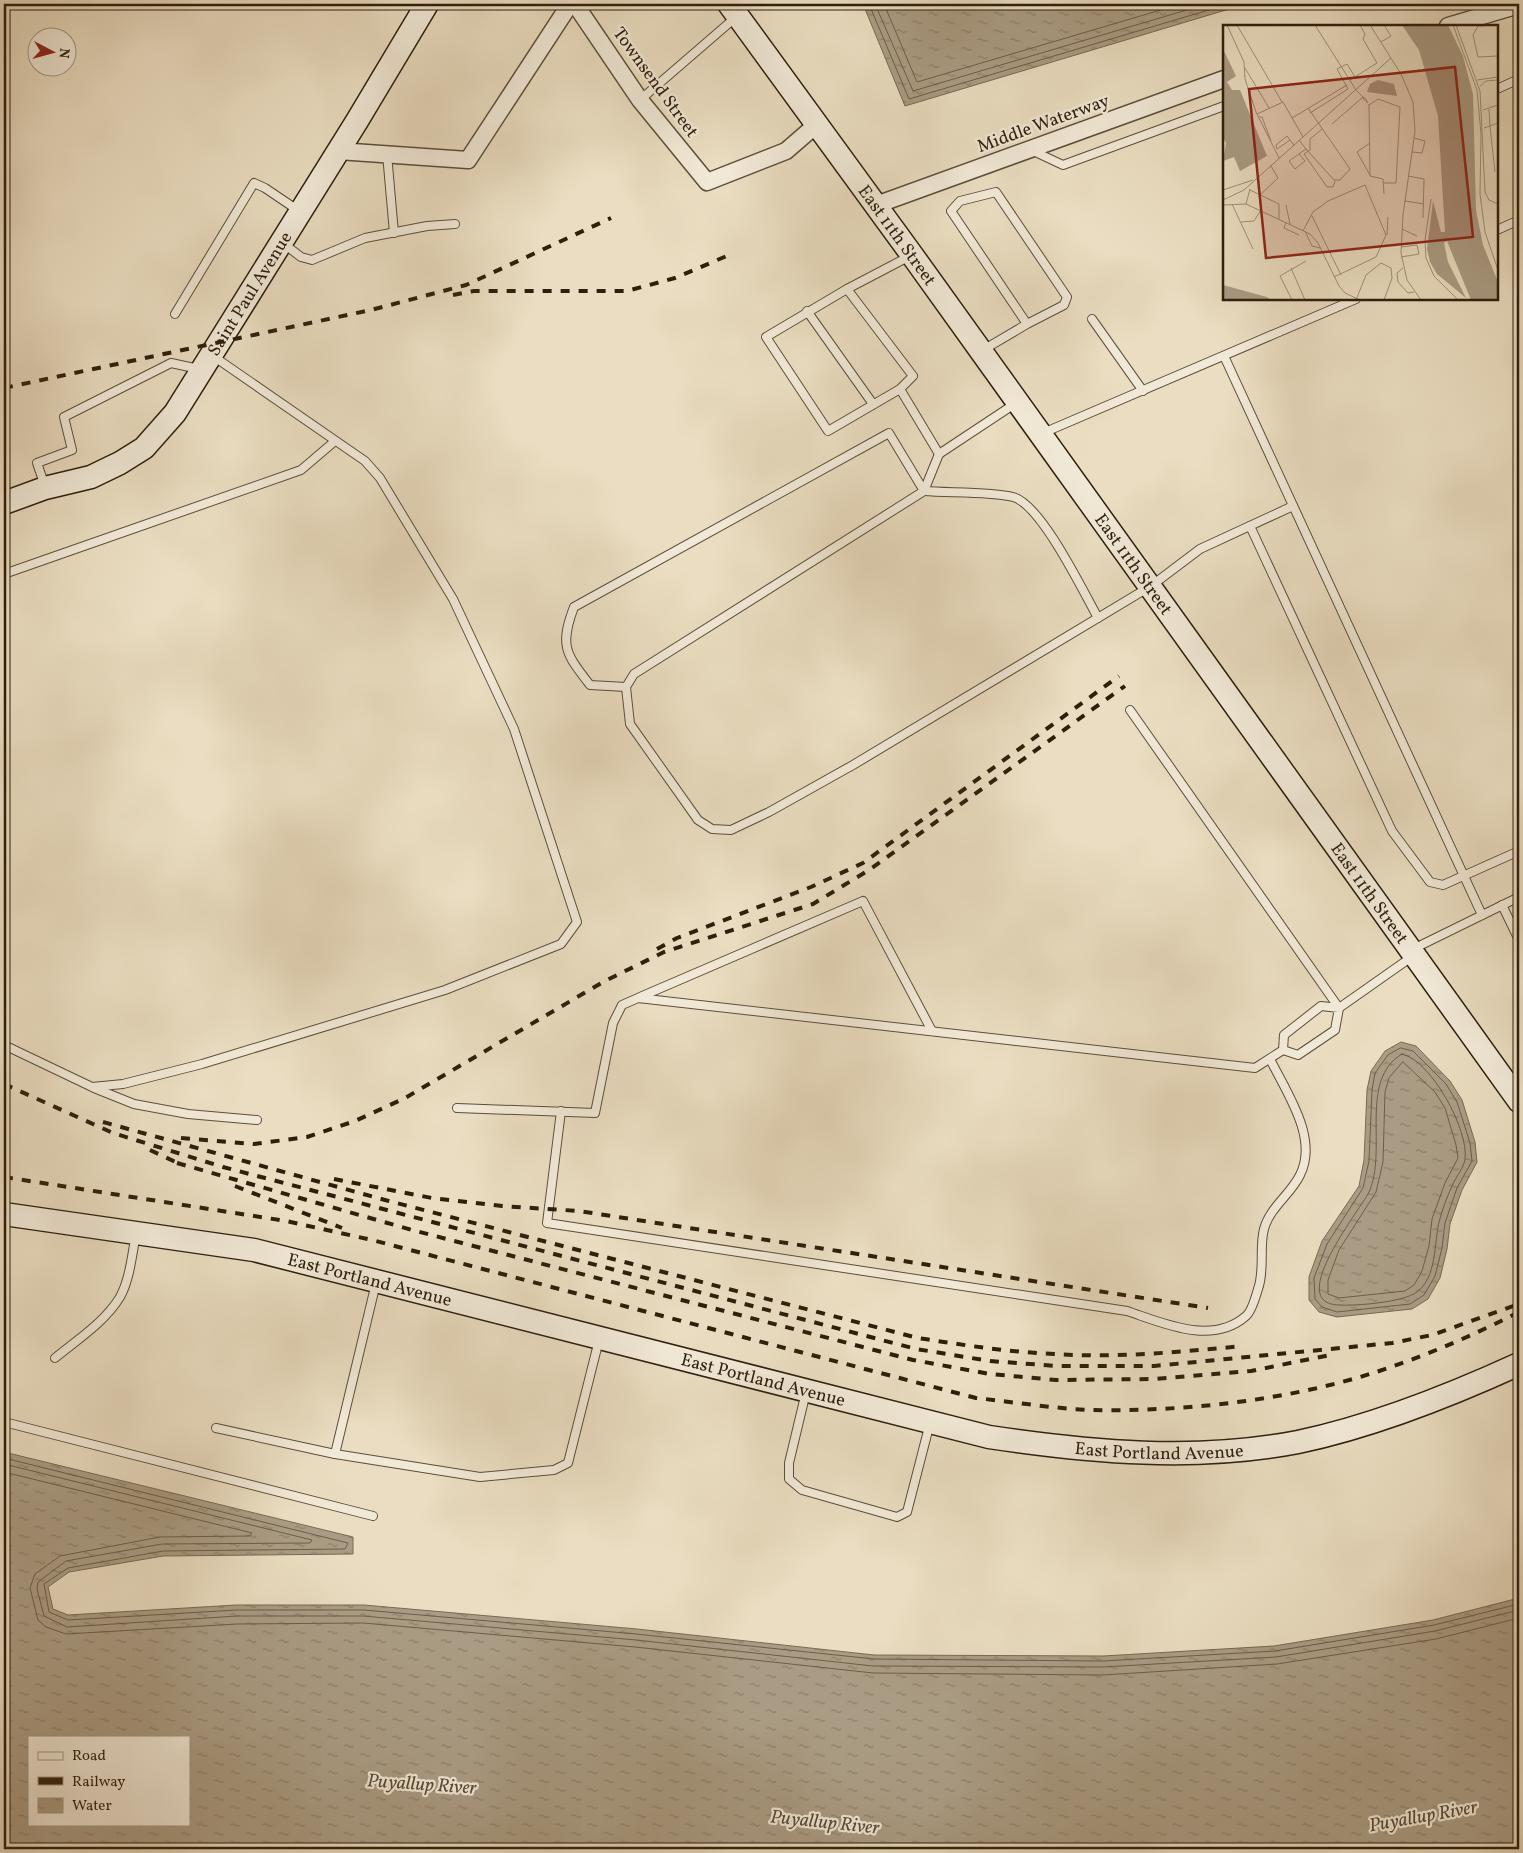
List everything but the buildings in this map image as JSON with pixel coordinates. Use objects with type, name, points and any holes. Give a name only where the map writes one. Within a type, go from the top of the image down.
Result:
[{"type":"street","name":"Saint Paul Avenue","points":[[4,504],[45,488],[91,477],[144,448],[175,413],[282,243],[427,4]]},
{"type":"street","points":[[338,151],[468,160],[570,4]]},
{"type":"street","name":"Townsend Street","points":[[575,4],[640,100],[707,182],[786,151],[816,125]]},
{"type":"street","points":[[1451,25],[1519,5]]},
{"type":"street","name":"East 11th Street","points":[[737,13],[1519,1101]]},
{"type":"street","name":"Middle Waterway","points":[[876,205],[1223,79]]},
{"type":"street","name":"East Portland Avenue","points":[[4,1214],[254,1250],[806,1392],[989,1437],[1083,1450],[1163,1452],[1250,1448],[1296,1442],[1343,1431],[1439,1398],[1519,1364]]},
{"type":"lane","points":[[640,100],[737,13]]},
{"type":"lane","points":[[1498,88],[1519,78]]},
{"type":"lane","points":[[1029,149],[1063,165],[1223,106]]},
{"type":"lane","points":[[387,154],[394,233]]},
{"type":"lane","points":[[175,314],[254,184],[265,188],[301,212]]},
{"type":"lane","points":[[981,351],[1064,306],[1067,297],[996,192],[960,200],[951,211],[1028,324]]},
{"type":"lane","points":[[1498,230],[1519,220]]},
{"type":"lane","points":[[282,243],[301,257],[312,260],[365,238],[455,224]]},
{"type":"lane","points":[[848,289],[913,376],[900,389],[828,431],[766,336],[807,311],[848,289],[912,255]]},
{"type":"lane","points":[[1041,434],[1354,300]]},
{"type":"lane","points":[[807,311],[873,404]]},
{"type":"lane","points":[[1092,319],[1143,390]]},
{"type":"lane","points":[[1224,356],[1482,915]]},
{"type":"lane","points":[[45,488],[37,463],[72,450],[64,417],[171,363],[208,363],[294,410],[335,441],[366,461],[380,478],[453,599],[514,729],[577,922],[561,944],[445,990],[202,1064],[123,1084],[92,1088]]},
{"type":"lane","points":[[900,389],[938,454]]},
{"type":"lane","points":[[924,491],[938,454],[1018,402]]},
{"type":"lane","points":[[626,687],[590,686],[568,656],[565,629],[574,607],[889,433],[924,491]]},
{"type":"lane","points":[[4,574],[301,470],[335,441]]},
{"type":"lane","points":[[1098,618],[1049,532],[1023,501],[1002,495],[924,491],[634,674],[626,687],[630,724],[698,820],[712,829],[731,830],[769,812],[853,765],[1098,618],[1150,586],[1200,549],[1293,506]]},
{"type":"lane","points":[[1250,526],[1392,831],[1430,882],[1443,885],[1519,851]]},
{"type":"lane","points":[[1130,710],[1339,1008]]},
{"type":"lane","points":[[1283,1050],[1298,1055],[1335,1030],[1339,1008],[1413,952],[1519,897]]},
{"type":"lane","points":[[457,1108],[595,1113],[613,1023],[622,1005],[863,901],[932,1031]]},
{"type":"lane","points":[[1502,905],[1519,940]]},
{"type":"lane","points":[[638,998],[1255,1068],[1283,1050]]},
{"type":"lane","points":[[1283,1050],[1284,1035],[1321,1006],[1339,1008]]},
{"type":"lane","points":[[4,1045],[92,1088],[134,1104],[188,1114],[257,1120]]},
{"type":"lane","points":[[561,1111],[547,1223],[1127,1311],[1180,1328],[1217,1332],[1246,1316],[1259,1288],[1264,1228],[1278,1202],[1300,1175],[1307,1144],[1300,1119],[1270,1059]]},
{"type":"lane","points":[[55,1358],[108,1313],[120,1297],[129,1272],[136,1232]]},
{"type":"lane","points":[[336,1454],[376,1281]]},
{"type":"lane","points":[[216,1428],[336,1454],[480,1477],[554,1470],[568,1462],[599,1338]]},
{"type":"lane","points":[[806,1392],[789,1463],[788,1479],[802,1490],[897,1517],[907,1512],[931,1422]]},
{"type":"lane","points":[[4,1422],[373,1516]]},
{"type":"water","points":[[863,4],[1246,4],[905,106]]},
{"type":"water","points":[[1401,1042],[1416,1046],[1450,1081],[1462,1100],[1475,1142],[1477,1162],[1462,1190],[1450,1224],[1447,1249],[1440,1278],[1428,1299],[1412,1309],[1337,1317],[1319,1312],[1309,1300],[1309,1277],[1322,1241],[1359,1186],[1364,1160],[1367,1090],[1371,1071],[1385,1051]]},
{"type":"water","name":"Puyallup River","points":[[4,1452],[353,1537],[353,1554],[163,1556],[69,1572],[48,1587],[53,1609],[68,1615],[236,1605],[364,1605],[637,1629],[874,1655],[1103,1656],[1274,1646],[1433,1620],[1519,1598],[1519,1849],[4,1849]]},
{"type":"railway","points":[[4,388],[371,310],[466,285],[611,218]]},
{"type":"railway","points":[[453,295],[474,291],[627,291],[675,278],[729,255]]},
{"type":"railway","points":[[657,949],[677,938],[811,887],[863,863],[1119,676]]},
{"type":"railway","points":[[181,1138],[254,1144],[307,1137],[355,1121],[405,1098],[603,982],[664,952],[813,904],[869,870],[1125,686]]},
{"type":"railway","points":[[4,1084],[113,1133],[223,1167],[916,1349],[990,1361],[1057,1366],[1154,1366],[1392,1343],[1432,1335],[1519,1304]]},
{"type":"railway","points":[[103,1122],[385,1200],[918,1338],[1003,1350],[1078,1355],[1148,1354],[1243,1346]]},
{"type":"railway","points":[[150,1150],[182,1165]]},
{"type":"railway","points":[[177,1163],[412,1230],[913,1360],[990,1374],[1056,1380],[1155,1379],[1251,1371],[1335,1354]]},
{"type":"railway","points":[[4,1177],[286,1221],[372,1240],[976,1398],[1060,1408],[1123,1410],[1195,1407],[1268,1398],[1304,1391],[1339,1383],[1410,1360],[1465,1338],[1519,1312]]},
{"type":"railway","points":[[334,1179],[432,1198],[502,1206],[579,1211],[1208,1308]]},
{"type":"railway","points":[[235,1186],[342,1228]]}]
